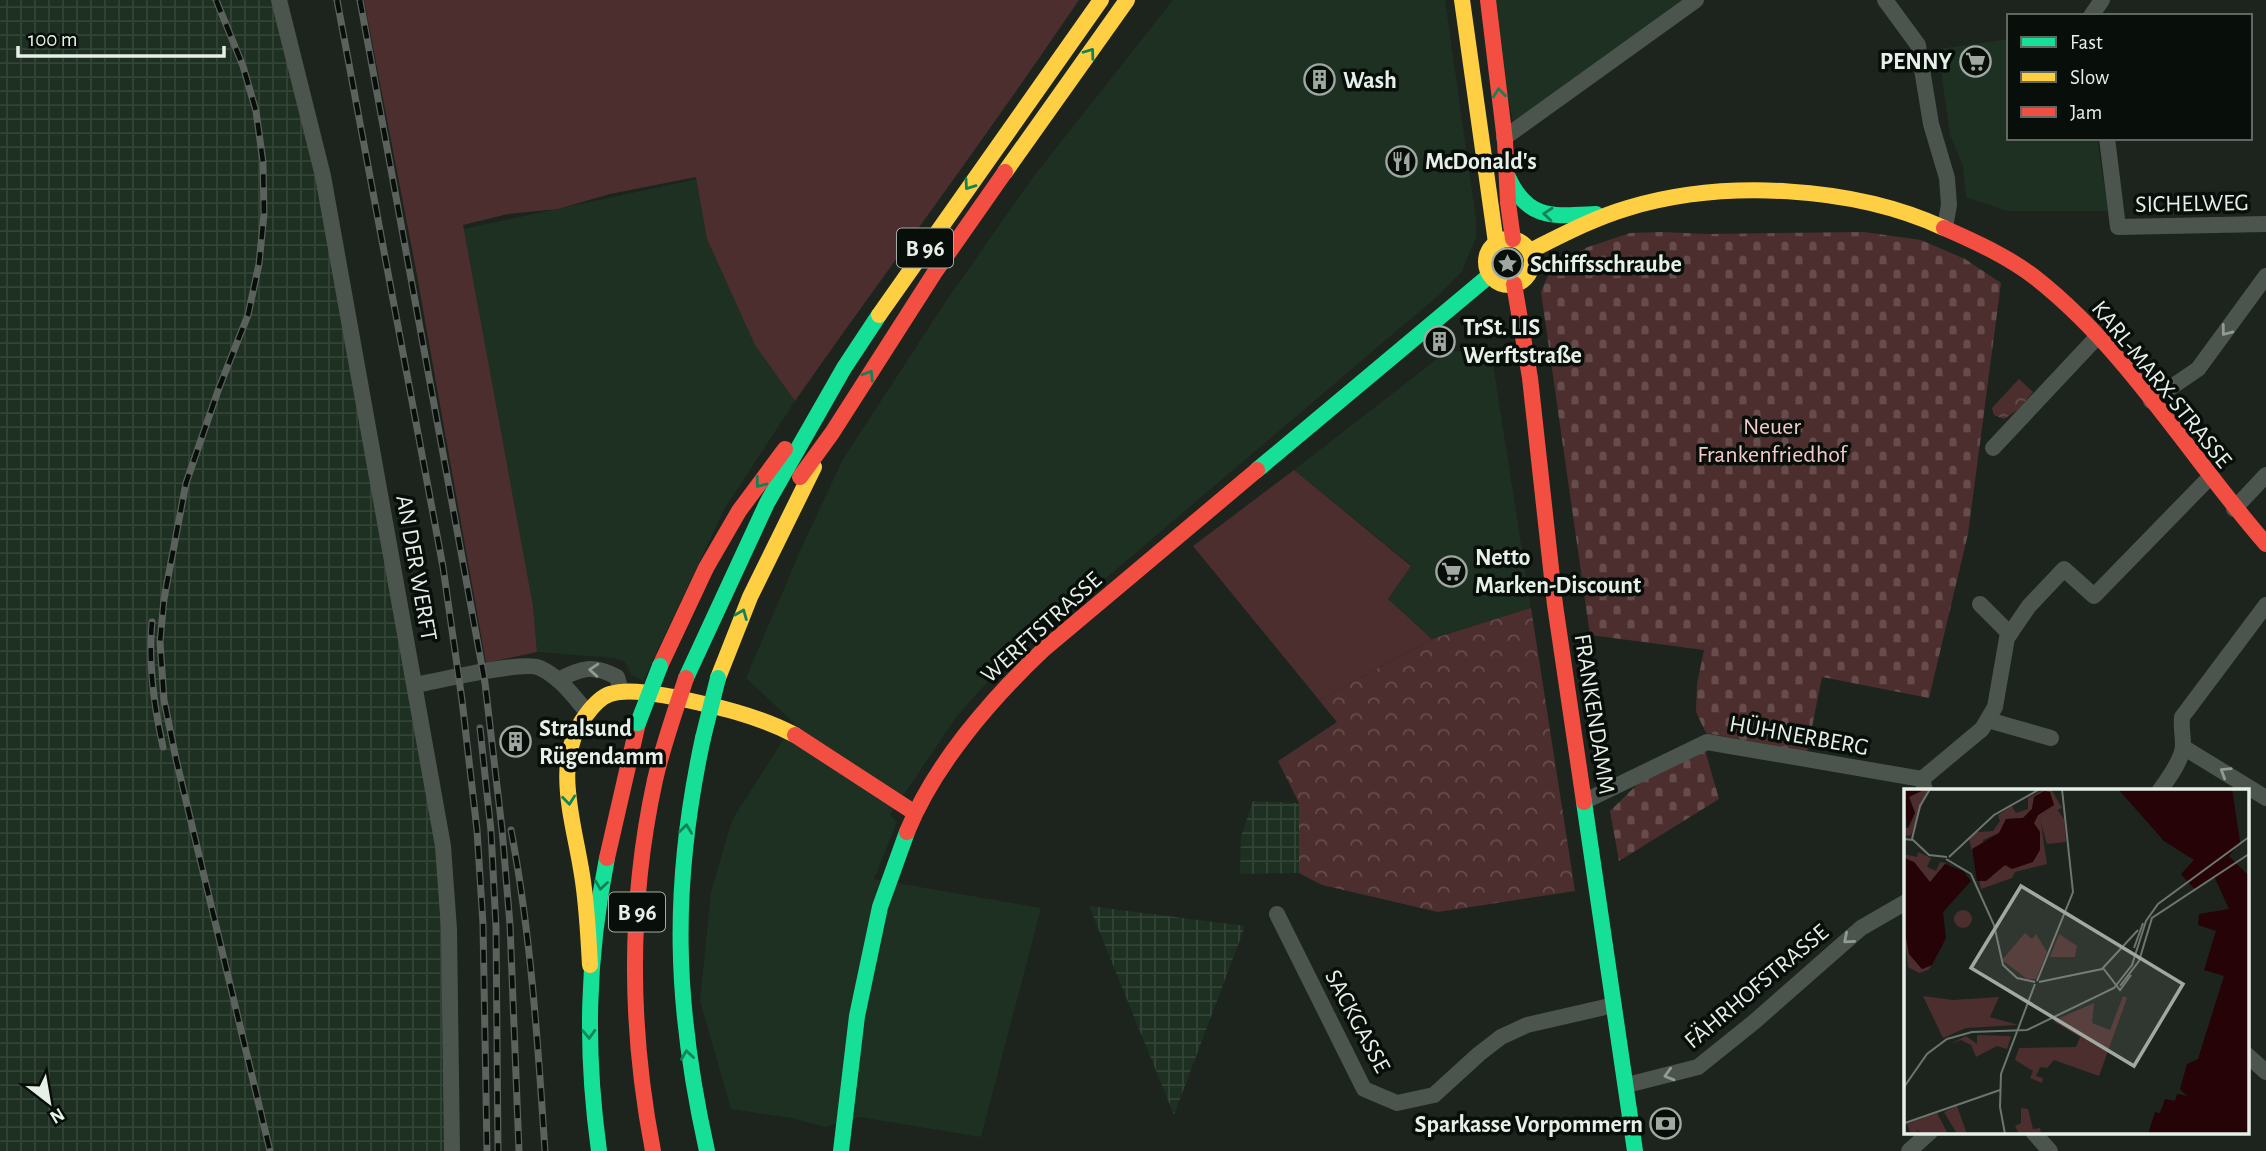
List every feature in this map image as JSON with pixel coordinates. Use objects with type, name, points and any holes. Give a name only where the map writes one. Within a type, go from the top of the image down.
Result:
[{"type":"main road","name":"B 96","points":[[653,1151],[640,1084],[635,1026],[636,915],[642,851],[655,780],[686,678],[767,503],[844,369],[931,240],[1101,0]]},
{"type":"main road","name":"B 96","points":[[730,581],[771,516],[832,433],[935,272],[1128,0]]},
{"type":"main road","points":[[1462,0],[1496,243]]},
{"type":"main road","points":[[1488,0],[1513,239]]},
{"type":"main road","name":"KARL-MARX-STRASSE","points":[[1508,175],[1514,195],[1533,212],[1550,215],[1609,214]]},
{"type":"main road","name":"KARL-MARX-STRASSE","points":[[1530,251],[1609,214],[1675,197],[1736,192],[1780,192],[1875,204],[1945,227],[1993,250],[2036,278],[2059,297],[2098,336],[2234,509],[2266,544]]},
{"type":"main road","points":[[1513,239],[1530,251],[1532,265],[1521,282],[1501,283],[1490,275],[1487,258],[1496,243],[1513,239]]},
{"type":"main road","name":"WERFTSTRASSE","points":[[841,1151],[855,1028],[880,907],[915,814],[978,718],[1011,680],[1043,650],[1490,275]]},
{"type":"main road","name":"FRANKENDAMM","points":[[1514,284],[1527,359],[1555,605],[1635,1151]]},
{"type":"main road","points":[[590,965],[603,874],[638,723],[660,666],[706,568],[739,511],[844,369]]},
{"type":"main road","points":[[707,1151],[686,1053],[678,948],[683,850],[689,803],[718,678],[741,616],[766,559],[832,433]]},
{"type":"main road","points":[[599,1151],[590,1073],[590,965],[584,885],[569,810],[567,785],[572,743],[578,727],[597,702],[609,694],[634,690],[754,717],[779,726],[808,742],[915,814]]},
{"type":"street","name":"AN DER WERFT","points":[[279,0],[323,176],[443,846],[449,929],[452,1151]]},
{"type":"street","points":[[1504,138],[1696,0]]},
{"type":"street","points":[[1885,0],[1918,45],[1931,124],[1947,178],[1949,205],[1945,227]]},
{"type":"street","name":"SICHELWEG","points":[[2107,140],[2118,227],[2266,224]]},
{"type":"street","points":[[2151,401],[2198,369],[2266,276]]},
{"type":"street","points":[[1993,448],[2098,336]]},
{"type":"street","points":[[2234,509],[2266,475]]},
{"type":"street","points":[[1923,785],[1982,729],[1988,720],[1995,707],[2010,634],[2029,606],[2064,569],[2094,596],[2197,488],[2210,478]]},
{"type":"street","points":[[1980,604],[2010,634]]},
{"type":"street","points":[[2161,789],[2183,747],[2182,717],[2266,605]]},
{"type":"street","points":[[415,685],[534,666],[558,680],[588,713]]},
{"type":"street","points":[[558,680],[578,669],[603,669],[617,677],[621,691]]},
{"type":"street","points":[[1988,720],[2051,738]]},
{"type":"street","name":"HÜHNERBERG","points":[[1585,801],[1707,742],[1923,785]]},
{"type":"street","points":[[2183,747],[2266,798]]},
{"type":"street","name":"FÄHRHOFSTRASSE","points":[[1627,1085],[1698,1066],[1746,1029],[1861,928],[1904,903]]},
{"type":"street","name":"SACKGASSE","points":[[1277,914],[1364,1089],[1397,1103],[1434,1095],[1501,1037],[1527,1025],[1614,1005]]},
{"type":"street","points":[[2248,1056],[2266,1072]]},
{"type":"street","points":[[1909,1151],[1928,1134]]},
{"type":"street","points":[[2035,1134],[2050,1151]]},
{"type":"shaded area","points":[[0,0],[279,0],[323,176],[443,846],[452,1151],[0,1151]]},
{"type":"shaded area","points":[[1173,0],[1445,0],[1476,219],[1476,238],[1462,271],[1439,295],[991,678],[957,716],[890,815],[897,822],[874,879],[1041,908],[981,1137],[859,1117],[825,1127],[791,1118],[731,1109],[700,1001],[711,892],[732,820],[794,723],[746,678],[843,459],[948,298],[1034,176]]},
{"type":"shaded area","points":[[1488,0],[1696,0],[1515,132]]},
{"type":"shaded area","name":"PENNY","points":[[2007,39],[2007,140],[2097,140],[2108,211],[2008,211],[1966,197],[1963,166],[1950,135],[1938,49]]},
{"type":"shaded area","points":[[697,179],[756,345],[795,401],[725,508],[643,681],[631,675],[625,662],[614,658],[537,652],[533,606],[463,229]]},
{"type":"shaded area","points":[[1471,350],[1493,364],[1531,608],[1432,639],[1388,599],[1411,565],[1294,470],[1446,352]]},
{"type":"shaded area","points":[[1253,801],[1299,803],[1299,873],[1240,874],[1241,836]]},
{"type":"shaded area","points":[[1089,906],[1245,926],[1174,1115]]},
{"type":"green space","points":[[364,0],[1079,0],[795,401],[755,345],[707,239],[696,177],[610,194],[558,209],[508,214],[463,225],[533,606],[537,652],[486,663],[416,270]]},
{"type":"green space","name":"Neuer Frankenfriedhof","points":[[1864,232],[1921,240],[1965,259],[2001,283],[1968,534],[1929,698],[1822,677],[1807,752],[1706,733],[1696,712],[1697,684],[1704,650],[1590,635],[1541,292],[1548,275],[1558,262],[1588,247],[1630,233]]},
{"type":"green space","points":[[2019,379],[2033,392],[2019,409],[2004,419],[1994,415],[1992,408]]},
{"type":"green space","points":[[1294,470],[1411,566],[1388,599],[1432,639],[1319,700],[1193,546]]},
{"type":"green space","points":[[1531,608],[1575,891],[1438,912],[1322,885],[1299,873],[1299,803],[1278,761],[1337,722],[1319,700],[1432,639]]},
{"type":"green space","points":[[1705,750],[1719,799],[1619,861],[1610,811],[1649,773]]},
{"type":"railway","points":[[216,0],[243,66],[256,111],[263,162],[264,214],[259,264],[248,315],[186,483],[164,599],[160,642],[164,700],[176,759],[270,1151]]},
{"type":"railway","points":[[337,0],[443,567],[462,700],[477,830],[483,924],[487,1151]]},
{"type":"railway","points":[[360,0],[485,683],[510,925],[519,1151]]},
{"type":"railway","points":[[152,622],[153,685],[163,747]]},
{"type":"railway","points":[[480,728],[491,831],[496,927],[498,1151]]},
{"type":"railway","points":[[511,830],[529,950],[545,1151]]},
{"type":"traffic: fast","points":[[1508,177],[1524,202],[1534,209],[1555,215],[1596,214]]},
{"type":"traffic: fast","points":[[1257,470],[1490,275]]},
{"type":"traffic: fast","points":[[686,678],[767,503],[844,368],[879,315]]},
{"type":"traffic: fast","points":[[638,723],[660,666]]},
{"type":"traffic: fast","points":[[703,738],[718,678]]},
{"type":"traffic: fast","points":[[703,738],[685,844],[681,944],[688,1045],[707,1151]]},
{"type":"traffic: fast","points":[[1584,802],[1635,1151]]},
{"type":"traffic: fast","points":[[841,1151],[857,1016],[880,907],[907,832]]},
{"type":"traffic: fast","points":[[599,1151],[592,1077],[590,1004],[595,932],[607,858]]},
{"type":"traffic: slow","points":[[879,315],[1101,0]]},
{"type":"traffic: slow","points":[[1005,172],[1127,0]]},
{"type":"traffic: slow","points":[[1462,0],[1496,243]]},
{"type":"traffic: slow","points":[[1530,251],[1615,212],[1665,199],[1705,193],[1788,191],[1829,196],[1870,203],[1944,228]]},
{"type":"traffic: slow","points":[[1509,239],[1525,246],[1532,262],[1525,278],[1509,285],[1493,278],[1486,262],[1493,246],[1509,239]]},
{"type":"traffic: slow","points":[[718,678],[750,597],[814,467]]},
{"type":"traffic: slow","points":[[590,965],[585,893],[570,810],[567,770],[576,732],[594,706],[606,695],[617,692],[650,693],[736,712],[795,735]]},
{"type":"traffic: jam","points":[[1488,0],[1505,141],[1513,239]]},
{"type":"traffic: jam","points":[[800,477],[832,433],[935,272],[1005,172]]},
{"type":"traffic: jam","points":[[1944,228],[2015,264],[2070,308],[2130,372],[2266,544]]},
{"type":"traffic: jam","points":[[1514,284],[1530,378],[1555,605],[1584,802]]},
{"type":"traffic: jam","points":[[660,666],[706,568],[739,511],[785,449]]},
{"type":"traffic: jam","points":[[907,832],[918,807],[948,758],[984,711],[1023,669],[1257,470]]},
{"type":"traffic: jam","points":[[653,1151],[639,1058],[636,919],[646,826],[655,780],[686,678]]},
{"type":"traffic: jam","points":[[607,858],[638,723]]},
{"type":"traffic: jam","points":[[795,735],[915,813]]},
{"type":"place","name":"PENNY","points":[[1975,61]]},
{"type":"place","name":"Wash","points":[[1320,80]]},
{"type":"place","name":"McDonald's","points":[[1402,161]]},
{"type":"place","name":"Schiffsschraube","points":[[1507,264]]},
{"type":"place","name":"TrSt. LIS Werftstraße","points":[[1440,341]]},
{"type":"place","name":"Netto Marken-Discount","points":[[1452,571]]},
{"type":"place","name":"Stralsund Rügendamm","points":[[516,742]]},
{"type":"place","name":"Sparkasse Vorpommern","points":[[1666,1124]]}]
